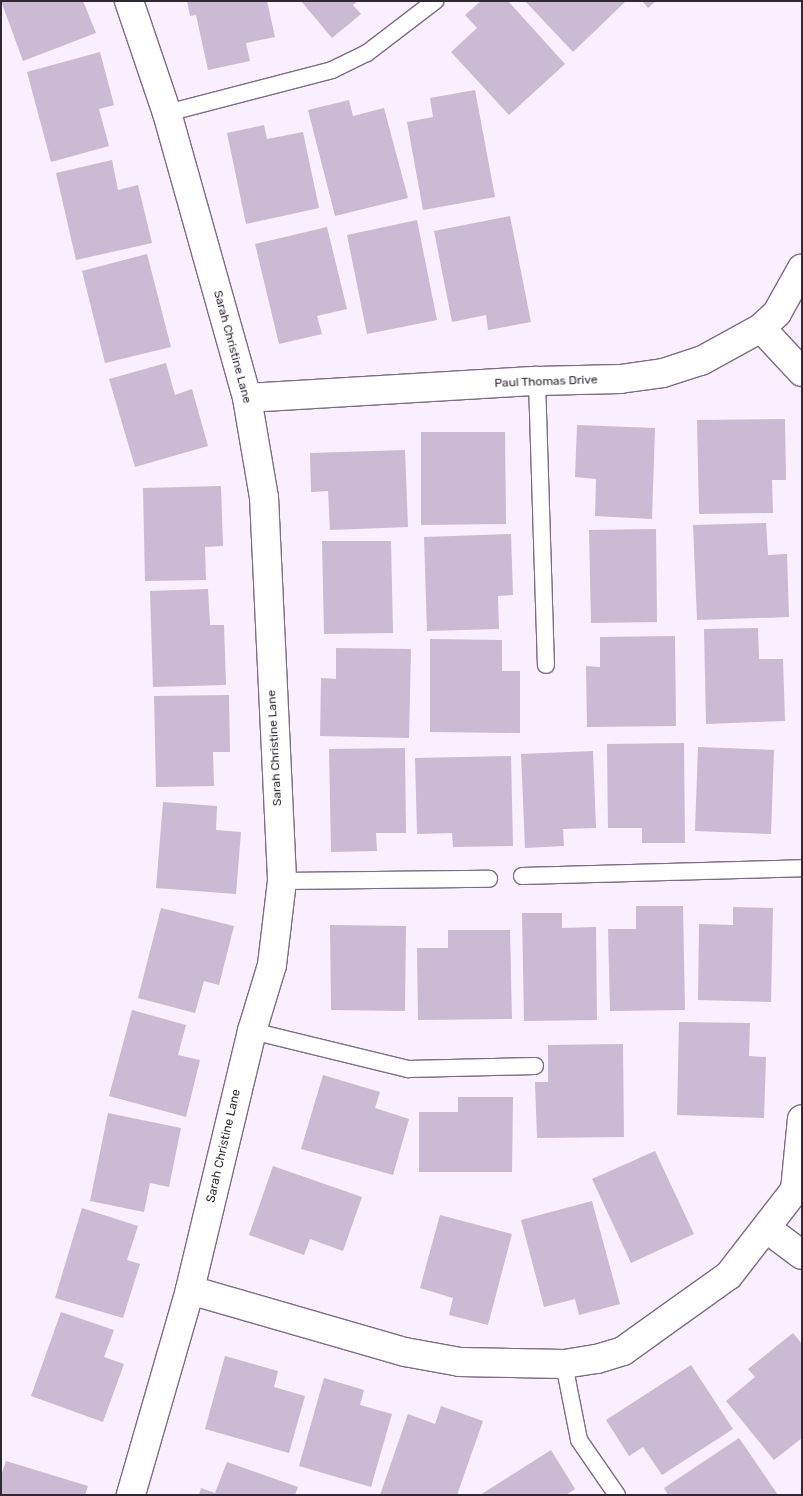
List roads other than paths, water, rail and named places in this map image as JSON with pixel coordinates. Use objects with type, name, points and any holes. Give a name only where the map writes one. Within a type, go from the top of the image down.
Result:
[{"type":"street","name":"Sarah Christine Lane","points":[[129,1],[167,113],[247,398],[264,498],[282,882],[272,965],[252,1031],[190,1290],[131,1495]]},
{"type":"street","name":"Paul Thomas Drive","points":[[247,398],[537,381],[620,379],[663,373],[700,361],[761,328],[777,313],[802,268]]},
{"type":"street","points":[[761,328],[802,372]]},
{"type":"street","points":[[190,1290],[404,1352],[460,1362],[564,1364],[597,1359],[623,1351],[729,1275],[766,1228],[798,1193],[802,1119]]},
{"type":"street","points":[[766,1228],[802,1255]]},
{"type":"lane","points":[[167,113],[332,70],[367,53],[435,1]]},
{"type":"lane","points":[[537,381],[546,665]]},
{"type":"lane","points":[[522,876],[802,868]]},
{"type":"lane","points":[[282,882],[489,879]]},
{"type":"lane","points":[[252,1031],[408,1069],[535,1066]]},
{"type":"lane","points":[[564,1364],[579,1440],[617,1495]]}]
